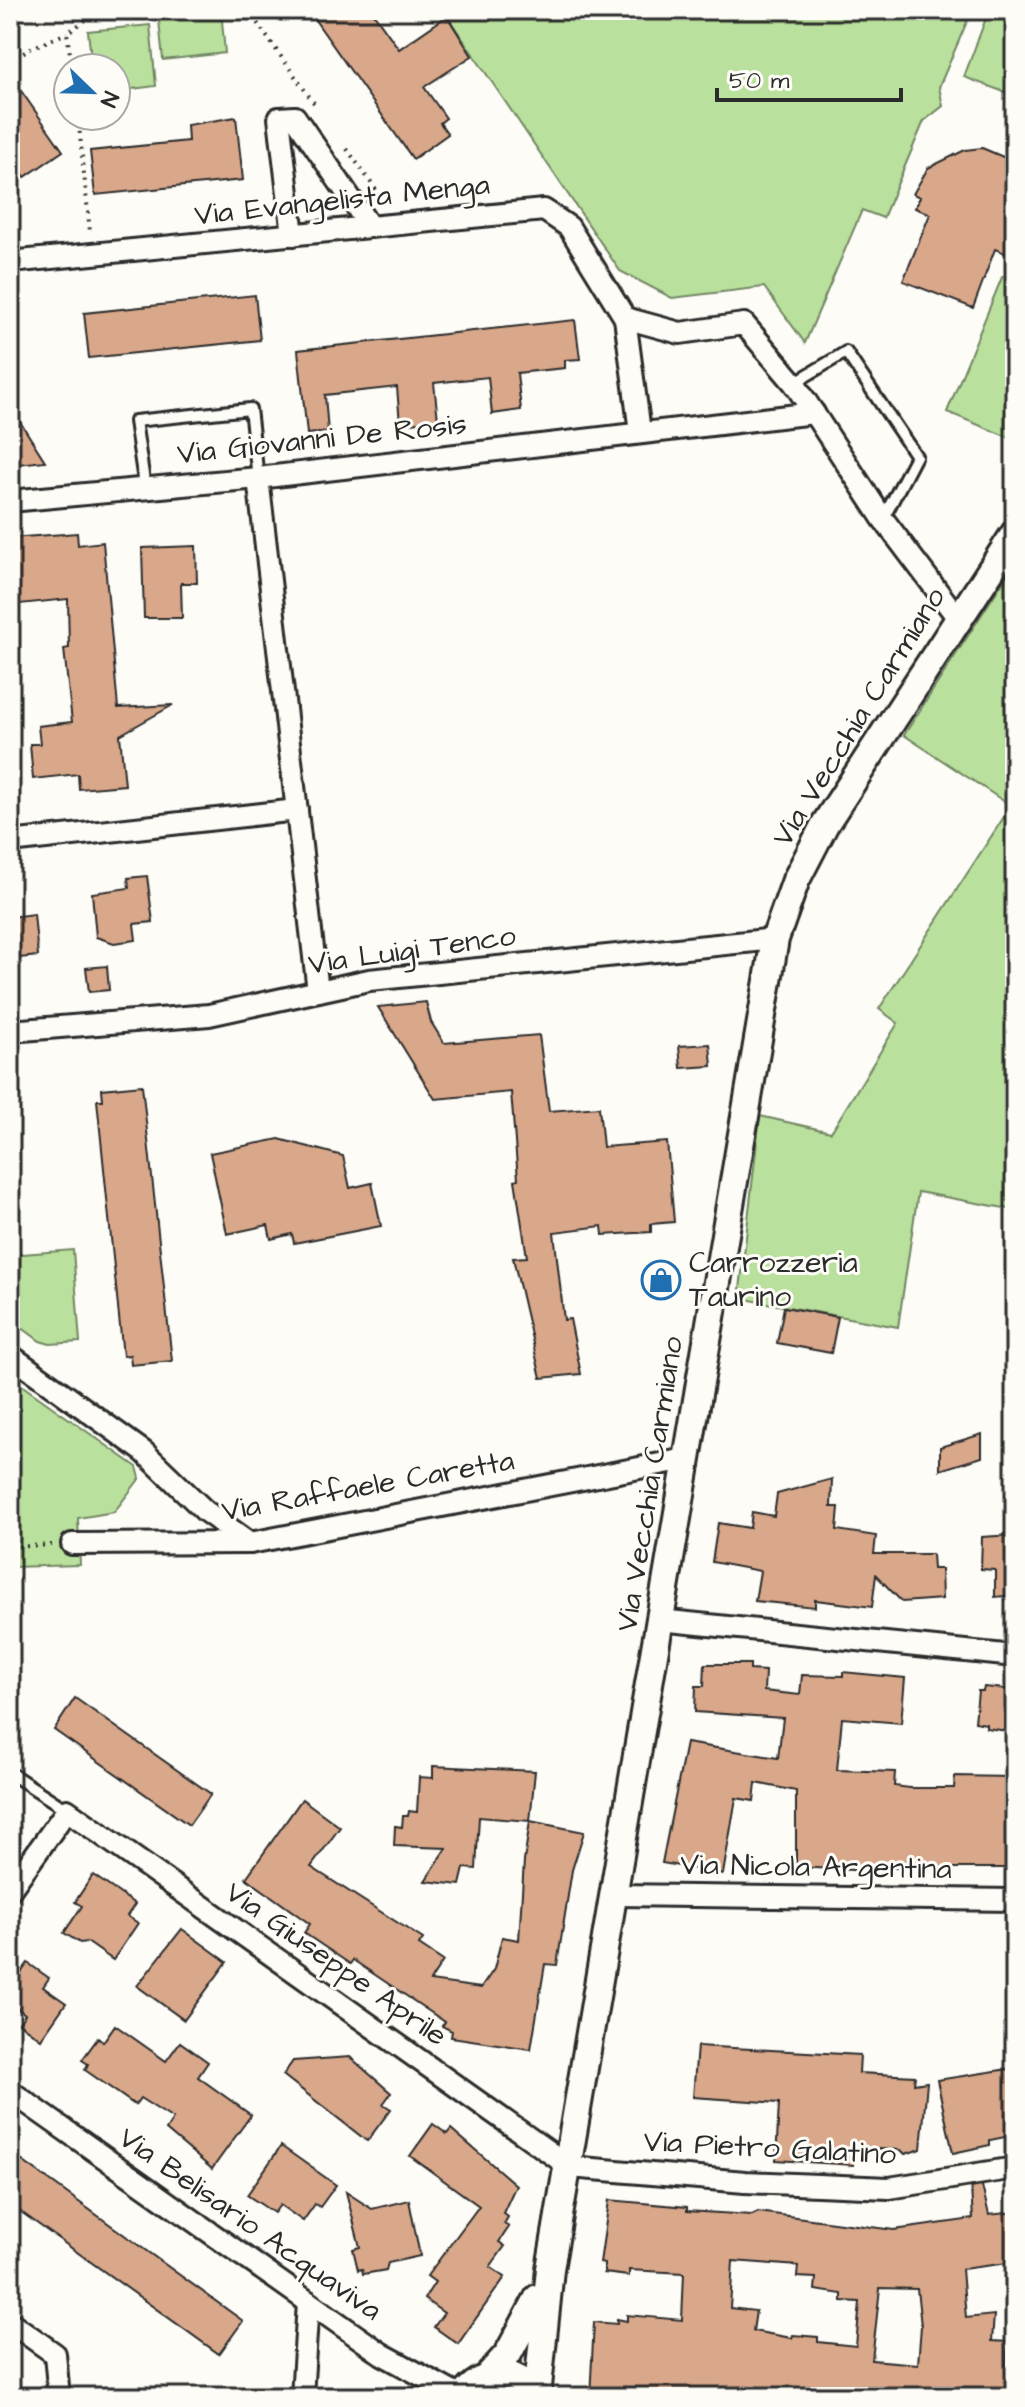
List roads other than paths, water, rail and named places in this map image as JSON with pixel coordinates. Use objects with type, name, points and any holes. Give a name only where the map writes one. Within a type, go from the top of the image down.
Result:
[{"type":"street","points":[[293,235],[279,118],[295,117],[370,227]]},
{"type":"street","name":"Via Evangelista Menga","points":[[10,262],[544,210],[569,227],[625,318]]},
{"type":"street","points":[[640,432],[625,318],[680,333],[744,324],[794,383],[883,519],[957,617]]},
{"type":"street","name":"Via Giovanni De Rosis","points":[[10,501],[258,478],[814,413]]},
{"type":"street","points":[[258,478],[318,991]]},
{"type":"street","name":"Via Vecchia Carmiano","points":[[536,2397],[550,2269],[570,2167],[775,939],[796,880],[825,824],[957,617],[1015,533]]},
{"type":"street","points":[[10,842],[297,810]]},
{"type":"street","name":"Via Luigi Tenco","points":[[10,1031],[209,1015],[369,980],[775,939]]},
{"type":"street","points":[[10,1355],[144,1452],[205,1511],[250,1543]]},
{"type":"street","name":"Via Raffaele Caretta","points":[[72,1544],[250,1543],[686,1459]]},
{"type":"street","points":[[659,1620],[1015,1656]]},
{"type":"street","points":[[10,1890],[21,1868],[67,1810]]},
{"type":"street","name":"Via Giuseppe Aprile","points":[[67,1810],[570,2167]]},
{"type":"street","name":"Via Nicola Argentina","points":[[616,1895],[1015,1900]]},
{"type":"street","name":"Via Belisario Acquaviva","points":[[10,2091],[382,2354],[462,2397]]},
{"type":"street","name":"Via Pietro Galatino","points":[[570,2167],[745,2182],[889,2188],[1015,2168]]},
{"type":"street","name":"Via Vecchia Carmiano","points":[[462,2397],[473,2382],[490,2374],[527,2324],[550,2269]]},
{"type":"street","points":[[302,2397],[308,2302]]},
{"type":"street","points":[[10,2322],[55,2354],[59,2397]]},
{"type":"street","name":"Via Vecchia Carmiano","points":[[490,2374],[513,2376],[530,2388],[536,2397]]},
{"type":"lane","points":[[794,383],[846,352],[916,456],[883,519]]},
{"type":"lane","points":[[145,488],[135,421],[250,409],[258,478]]},
{"type":"lane","points":[[10,1773],[67,1810]]},
{"type":"place","name":"Carrozzeria Taurino","points":[[661,1280]]}]
